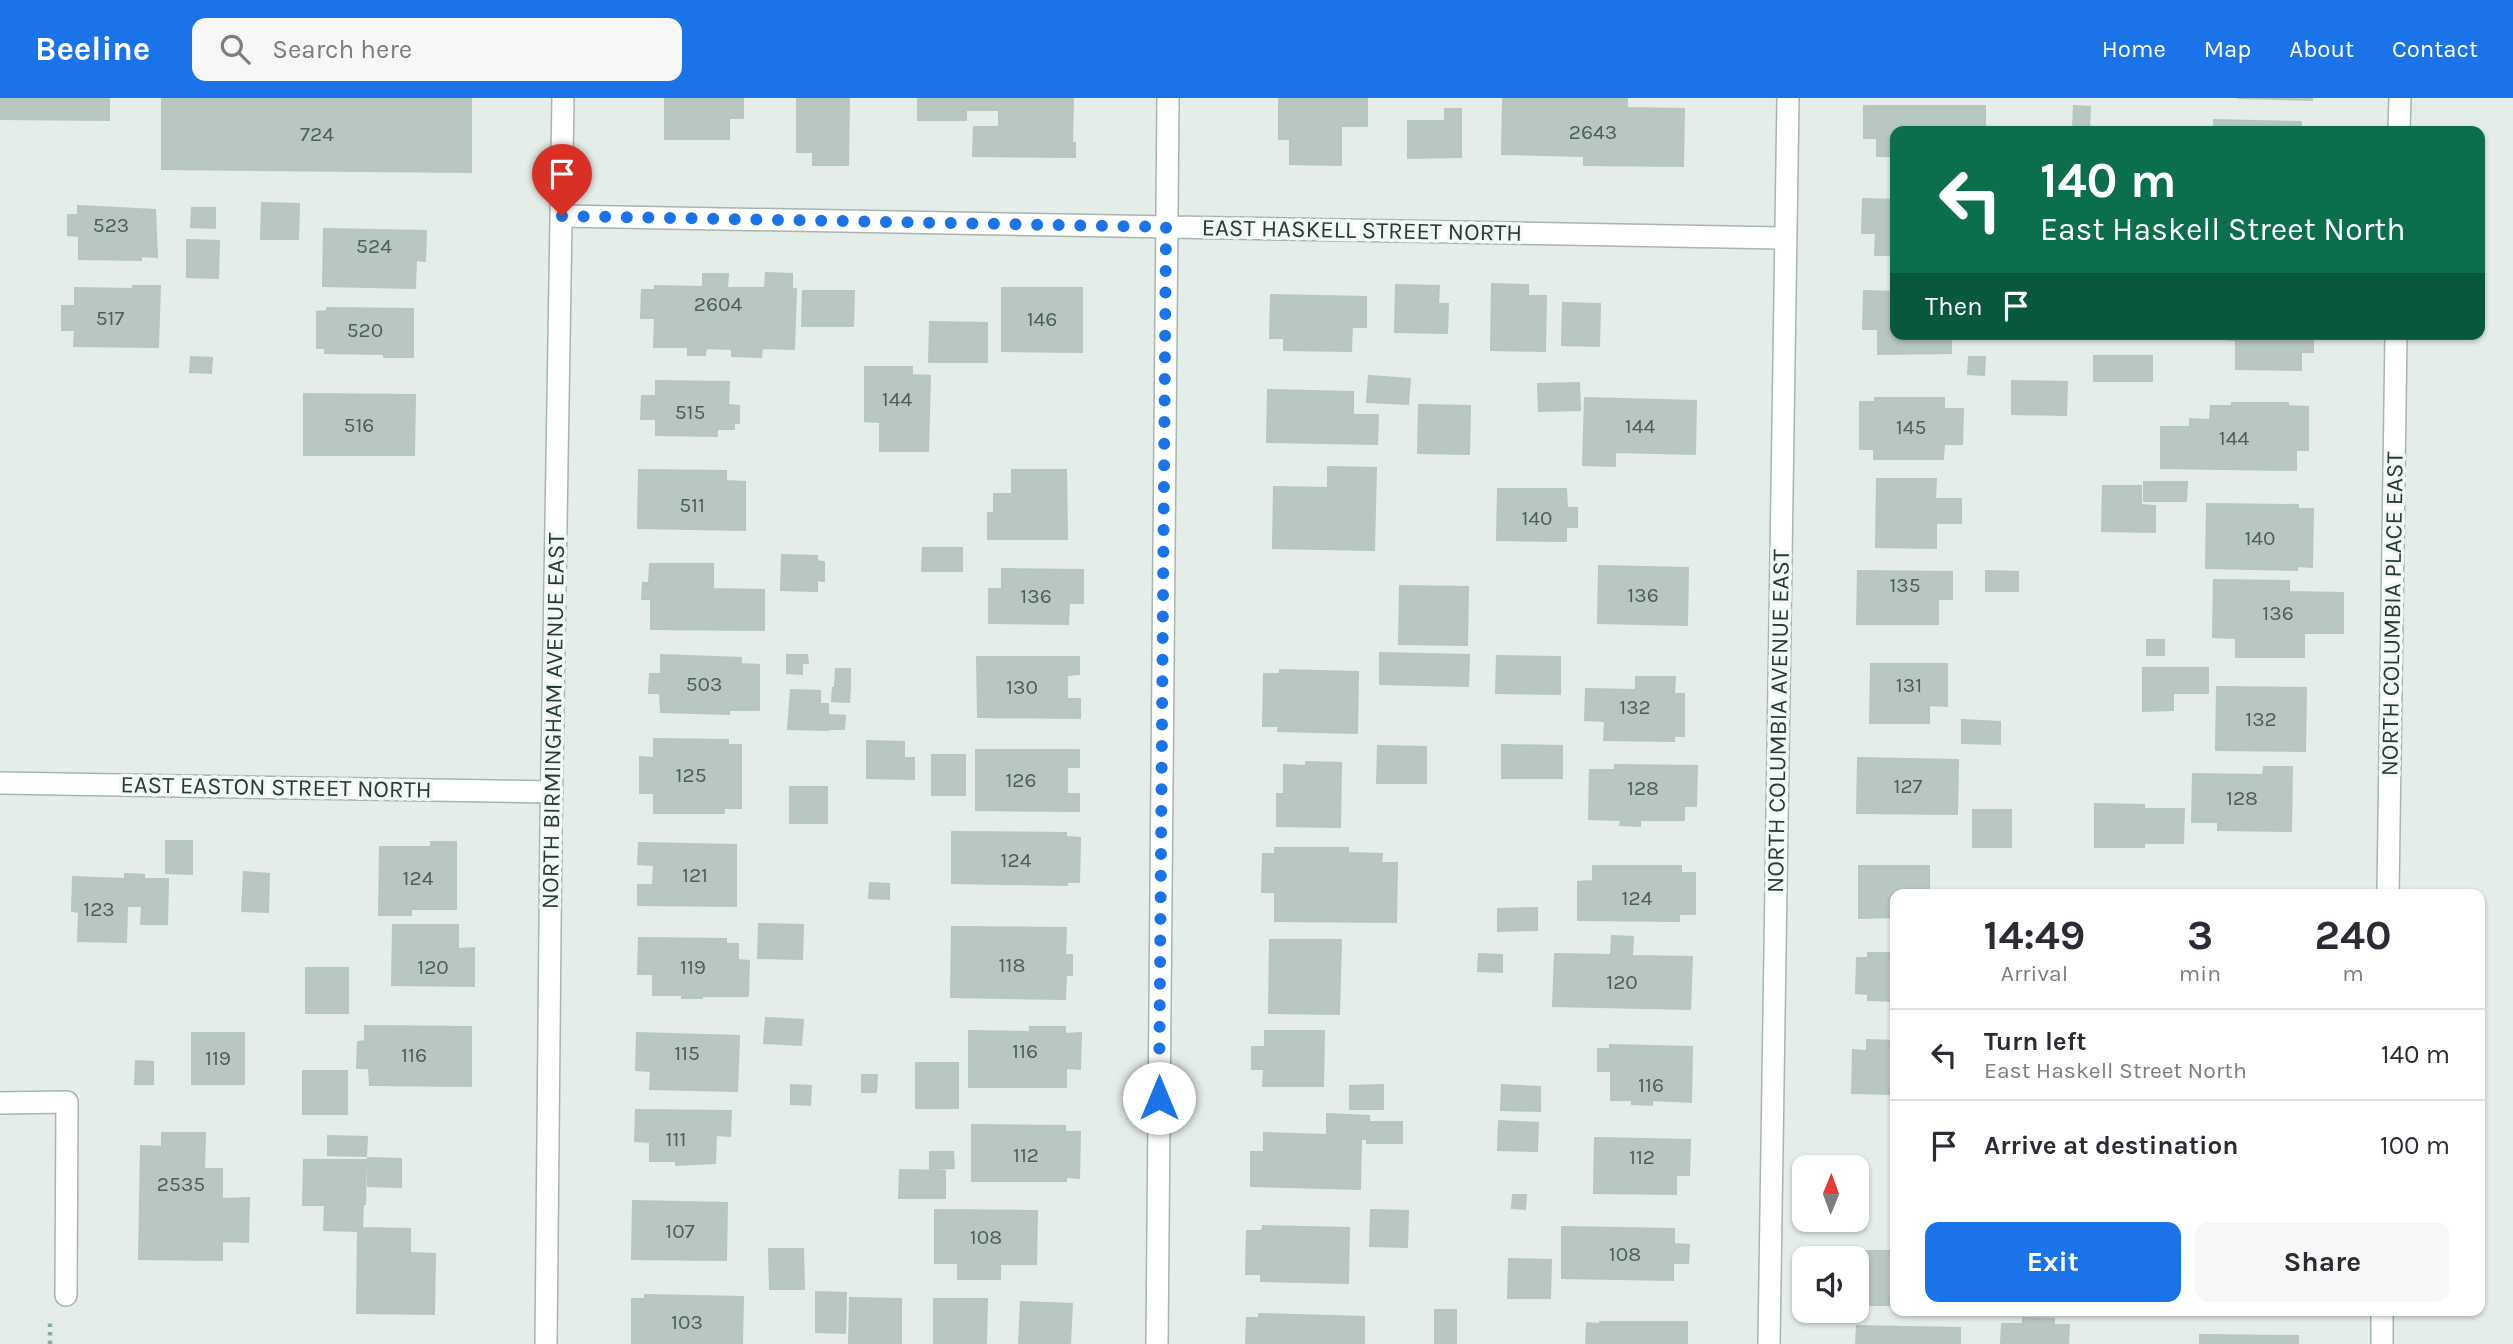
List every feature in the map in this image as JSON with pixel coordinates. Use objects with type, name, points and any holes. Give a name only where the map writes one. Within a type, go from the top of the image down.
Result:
[{"type":"street","name":"NORTH BIRMINGHAM AVENUE EAST","points":[[546,1344],[563,98]]},
{"type":"street","points":[[1157,1344],[1168,98]]},
{"type":"street","name":"NORTH COLUMBIA AVENUE EAST","points":[[1769,1344],[1787,98]]},
{"type":"street","points":[[2399,126],[2400,98]]},
{"type":"street","name":"EAST HASKELL STREET NORTH","points":[[562,216],[1784,238]]},
{"type":"street","name":"NORTH COLUMBIA PLACE EAST","points":[[2388,889],[2396,340]]},
{"type":"street","name":"EAST EASTON STREET NORTH","points":[[0,783],[552,792]]},
{"type":"street","points":[[0,1103],[67,1102],[66,1296]]},
{"type":"street","points":[[2382,1316],[2382,1344]]},
{"type":"building","points":[[0,98],[109,98],[109,120],[0,119]]},
{"type":"building","points":[[162,98],[471,98],[471,172],[162,169]]},
{"type":"building","points":[[665,98],[743,98],[743,118],[729,118],[729,139],[665,139]]},
{"type":"building","points":[[797,98],[849,98],[848,165],[813,165],[813,152],[797,152]]},
{"type":"building","points":[[918,98],[1073,98],[1072,143],[1075,143],[1075,157],[973,156],[974,127],[999,127],[999,110],[966,110],[966,120],[918,120]]},
{"type":"building","points":[[1279,98],[1367,98],[1367,126],[1341,126],[1341,165],[1290,164],[1290,139],[1279,139]]},
{"type":"building","points":[[1503,98],[1627,98],[1627,108],[1684,109],[1683,166],[1584,165],[1584,156],[1502,154]]},
{"type":"building","points":[[2237,98],[2312,98],[2312,100]]},
{"type":"building","points":[[1864,106],[1985,106],[1985,126],[1890,126],[1890,156],[1877,156],[1877,138],[1864,138]]},
{"type":"building","points":[[2074,106],[2090,107],[2089,126],[2073,126]]},
{"type":"building","points":[[1445,109],[1461,109],[1461,157],[1408,158],[1408,121],[1445,121]]},
{"type":"building","points":[[2214,120],[2301,122],[2301,126],[2214,126]]},
{"type":"building","points":[[1863,199],[1890,200],[1890,255],[1875,255],[1876,233],[1862,233]]},
{"type":"building","points":[[262,203],[299,204],[298,239],[261,239]]},
{"type":"building","points":[[78,206],[155,210],[157,257],[141,256],[141,260],[79,259],[79,236],[68,235],[68,215],[78,215]]},
{"type":"building","points":[[192,208],[215,208],[215,228],[191,227]]},
{"type":"building","points":[[324,229],[426,231],[425,261],[416,260],[415,288],[323,286]]},
{"type":"building","points":[[187,240],[219,241],[218,278],[187,277]]},
{"type":"building","points":[[766,273],[792,274],[792,289],[796,289],[794,349],[762,348],[761,357],[732,356],[732,349],[706,348],[705,355],[688,355],[688,347],[654,347],[655,318],[641,318],[642,290],[655,290],[655,286],[703,287],[703,274],[728,274],[727,288],[765,288]]},
{"type":"building","points":[[1492,284],[1528,285],[1528,296],[1546,296],[1545,351],[1491,350]]},
{"type":"building","points":[[1396,285],[1439,286],[1438,304],[1448,304],[1447,333],[1395,332]]},
{"type":"building","points":[[133,286],[160,286],[158,347],[74,346],[75,330],[62,330],[62,306],[75,306],[75,288],[133,289]]},
{"type":"building","points":[[1002,288],[1082,288],[1082,352],[1002,351]]},
{"type":"building","points":[[803,291],[854,291],[853,326],[802,326]]},
{"type":"building","points":[[1864,291],[1890,292],[1890,340],[1951,340],[1951,353],[1878,354],[1878,329],[1863,329]]},
{"type":"building","points":[[1271,295],[1366,297],[1366,327],[1352,327],[1351,351],[1284,350],[1284,338],[1270,338]]},
{"type":"building","points":[[1563,303],[1600,304],[1599,346],[1562,345]]},
{"type":"building","points":[[327,308],[413,309],[413,357],[325,353],[325,348],[317,348],[317,312],[327,311]]},
{"type":"building","points":[[930,322],[987,323],[987,362],[929,362]]},
{"type":"building","points":[[2236,340],[2313,340],[2313,352],[2301,352],[2301,370],[2236,369]]},
{"type":"building","points":[[2094,356],[2152,356],[2152,381],[2094,381]]},
{"type":"building","points":[[191,357],[212,358],[211,373],[190,372]]},
{"type":"building","points":[[1969,357],[1985,357],[1984,375],[1968,374]]},
{"type":"building","points":[[865,367],[912,367],[912,375],[930,376],[928,451],[880,451],[880,422],[865,421]]},
{"type":"building","points":[[1369,376],[1410,379],[1408,404],[1367,402]]},
{"type":"building","points":[[656,381],[729,382],[728,405],[739,406],[739,423],[734,423],[734,429],[717,429],[717,436],[656,435],[656,419],[641,419],[642,396],[656,396]]},
{"type":"building","points":[[2012,381],[2067,382],[2066,415],[2012,414]]},
{"type":"building","points":[[1579,383],[1580,410],[1539,411],[1538,384]]},
{"type":"building","points":[[1268,390],[1353,392],[1353,415],[1378,415],[1377,444],[1267,442]]},
{"type":"building","points":[[304,394],[415,395],[414,455],[304,455]]},
{"type":"building","points":[[1585,398],[1696,401],[1695,454],[1615,452],[1615,466],[1583,465]]},
{"type":"building","points":[[1875,398],[1944,398],[1944,409],[1963,409],[1962,444],[1944,444],[1943,459],[1874,459],[1874,449],[1860,449],[1860,402],[1875,402]]},
{"type":"building","points":[[2232,403],[2288,403],[2288,406],[2308,407],[2308,450],[2296,450],[2296,470],[2161,468],[2161,427],[2190,427],[2190,419],[2210,420],[2211,406],[2232,406]]},
{"type":"building","points":[[1419,405],[1470,406],[1469,454],[1418,453]]},
{"type":"building","points":[[1328,467],[1376,468],[1374,550],[1273,548],[1274,487],[1328,488]]},
{"type":"building","points":[[639,470],[726,471],[726,481],[745,482],[745,530],[638,528]]},
{"type":"building","points":[[1012,470],[1066,470],[1067,539],[988,539],[988,513],[994,513],[994,494],[1012,494]]},
{"type":"building","points":[[1877,479],[1936,479],[1935,499],[1961,499],[1961,523],[1936,523],[1936,548],[1876,547]]},
{"type":"building","points":[[2144,482],[2187,482],[2186,501],[2144,501]]},
{"type":"building","points":[[2103,486],[2141,486],[2141,505],[2155,506],[2155,532],[2102,531]]},
{"type":"building","points":[[1498,489],[1566,489],[1567,508],[1577,508],[1577,527],[1566,527],[1566,541],[1497,540]]},
{"type":"building","points":[[2207,504],[2298,505],[2298,509],[2313,509],[2312,567],[2297,566],[2297,570],[2206,568]]},
{"type":"building","points":[[923,548],[962,548],[962,571],[922,571]]},
{"type":"building","points":[[782,555],[817,556],[817,561],[824,562],[824,581],[817,580],[817,591],[781,590]]},
{"type":"building","points":[[650,564],[713,564],[713,589],[764,590],[764,630],[651,629],[651,599],[642,599],[643,583],[649,583]]},
{"type":"building","points":[[1599,566],[1688,568],[1687,625],[1598,623]]},
{"type":"building","points":[[1002,569],[1083,570],[1083,603],[1069,603],[1068,624],[989,623],[989,589],[1002,589]]},
{"type":"building","points":[[1858,571],[1952,572],[1952,599],[1938,599],[1938,624],[1857,624]]},
{"type":"building","points":[[1986,571],[2018,572],[2018,591],[1986,591]]},
{"type":"building","points":[[2214,580],[2289,581],[2289,592],[2343,593],[2343,633],[2304,633],[2304,657],[2236,657],[2236,638],[2213,637]]},
{"type":"building","points":[[1400,586],[1468,587],[1467,645],[1399,644]]},
{"type":"building","points":[[2147,640],[2164,640],[2164,655],[2147,655]]},
{"type":"building","points":[[1380,653],[1469,655],[1468,686],[1380,684]]},
{"type":"building","points":[[661,655],[741,658],[741,664],[759,665],[759,710],[729,710],[729,714],[661,712],[660,693],[649,693],[650,674],[661,674]]},
{"type":"building","points":[[787,655],[807,655],[808,663],[802,663],[802,674],[787,673]]},
{"type":"building","points":[[1497,656],[1560,657],[1560,694],[1496,693]]},
{"type":"building","points":[[977,657],[1079,657],[1079,674],[1067,675],[1067,699],[1080,699],[1080,718],[978,717]]},
{"type":"building","points":[[1871,664],[1947,664],[1947,706],[1929,705],[1929,723],[1870,723]]},
{"type":"building","points":[[2143,668],[2208,668],[2208,693],[2173,693],[2173,710],[2143,711]]},
{"type":"building","points":[[836,669],[850,669],[850,687],[835,686]]},
{"type":"building","points":[[1280,670],[1358,672],[1357,733],[1278,731],[1279,726],[1263,726],[1264,674],[1280,674]]},
{"type":"building","points":[[1636,677],[1675,677],[1674,694],[1684,694],[1684,736],[1674,736],[1674,741],[1604,740],[1605,721],[1585,720],[1586,689],[1636,690]]},
{"type":"building","points":[[2217,687],[2306,688],[2305,751],[2216,750]]},
{"type":"building","points":[[833,688],[850,689],[849,702],[832,701]]},
{"type":"building","points":[[791,690],[820,691],[820,704],[828,704],[828,730],[788,729]]},
{"type":"building","points":[[830,715],[845,716],[844,729],[830,729]]},
{"type":"building","points":[[1962,720],[2000,722],[2000,744],[1962,743]]},
{"type":"building","points":[[654,739],[728,740],[728,745],[741,745],[741,808],[724,808],[724,813],[654,813],[654,793],[640,793],[640,757],[654,758]]},
{"type":"building","points":[[867,741],[904,742],[904,758],[914,758],[914,779],[867,778]]},
{"type":"building","points":[[1502,745],[1562,746],[1562,778],[1502,778]]},
{"type":"building","points":[[1378,746],[1426,747],[1426,783],[1377,783]]},
{"type":"building","points":[[976,750],[1079,750],[1079,767],[1067,767],[1067,794],[1079,794],[1079,811],[976,810]]},
{"type":"building","points":[[932,755],[965,755],[965,795],[932,795]]},
{"type":"building","points":[[1858,758],[1958,760],[1957,814],[1857,813]]},
{"type":"building","points":[[1306,762],[1341,763],[1340,827],[1277,826],[1277,794],[1284,794],[1284,765],[1306,766]]},
{"type":"building","points":[[1615,765],[1697,766],[1696,806],[1684,806],[1684,820],[1640,820],[1640,826],[1620,825],[1621,820],[1589,819],[1590,770],[1615,770]]},
{"type":"building","points":[[2264,767],[2292,767],[2291,831],[2218,830],[2218,822],[2192,822],[2193,774],[2263,775]]},
{"type":"building","points":[[790,787],[827,787],[827,823],[790,823]]},
{"type":"building","points":[[2095,804],[2144,805],[2144,847],[2095,847]]},
{"type":"building","points":[[2144,809],[2184,809],[2183,843],[2144,843]]},
{"type":"building","points":[[1973,810],[2011,810],[2011,847],[1973,847]]},
{"type":"building","points":[[952,832],[1066,833],[1066,837],[1080,838],[1079,882],[1067,882],[1067,885],[952,883]]},
{"type":"building","points":[[166,841],[192,841],[192,874],[166,873]]},
{"type":"building","points":[[431,842],[456,842],[456,909],[411,909],[411,915],[379,915],[380,847],[431,847]]},
{"type":"building","points":[[639,843],[736,845],[736,906],[638,905],[638,885],[653,885],[654,865],[638,864]]},
{"type":"building","points":[[1275,848],[1348,848],[1348,853],[1382,854],[1381,863],[1397,863],[1396,922],[1275,921],[1275,892],[1262,892],[1263,854],[1275,854]]},
{"type":"building","points":[[1593,866],[1681,866],[1681,873],[1695,873],[1695,914],[1679,914],[1679,921],[1578,920],[1578,882],[1593,881]]},
{"type":"building","points":[[1859,866],[1929,866],[1929,889],[1890,889],[1890,917],[1859,918]]},
{"type":"building","points":[[244,872],[269,874],[268,912],[242,911]]},
{"type":"building","points":[[125,874],[144,875],[144,879],[168,879],[167,924],[141,924],[142,906],[127,906],[126,942],[78,941],[79,912],[72,911],[73,877],[125,879]]},
{"type":"building","points":[[870,883],[889,884],[889,899],[869,898]]},
{"type":"building","points":[[1537,908],[1537,930],[1498,931],[1498,909]]},
{"type":"building","points":[[759,924],[803,925],[802,959],[758,958]]},
{"type":"building","points":[[393,925],[458,925],[458,949],[474,948],[474,986],[392,985]]},
{"type":"building","points":[[952,927],[1066,928],[1065,955],[1072,955],[1072,975],[1066,975],[1065,999],[951,997]]},
{"type":"building","points":[[1612,936],[1633,937],[1632,956],[1692,957],[1690,1009],[1553,1006],[1555,954],[1611,955]]},
{"type":"building","points":[[639,938],[726,939],[726,944],[738,944],[738,960],[749,961],[748,996],[682,998],[682,995],[653,995],[653,974],[638,974]]},
{"type":"building","points":[[1270,940],[1341,940],[1339,1014],[1269,1013]]},
{"type":"building","points":[[1868,953],[1890,953],[1890,1001],[1868,1000],[1868,994],[1856,993],[1857,958],[1868,958]]},
{"type":"building","points":[[1479,954],[1502,955],[1502,972],[1478,971]]},
{"type":"building","points":[[306,968],[348,968],[348,1013],[306,1013]]},
{"type":"building","points":[[766,1018],[803,1020],[801,1045],[764,1043]]},
{"type":"building","points":[[365,1026],[471,1027],[471,1086],[370,1085],[369,1068],[357,1068],[358,1042],[365,1041]]},
{"type":"building","points":[[1030,1027],[1065,1027],[1065,1034],[1081,1033],[1080,1069],[1066,1068],[1066,1087],[969,1087],[969,1031],[1030,1032]]},
{"type":"building","points":[[1265,1031],[1324,1031],[1323,1086],[1263,1086],[1264,1069],[1252,1069],[1252,1047],[1265,1047]]},
{"type":"building","points":[[192,1033],[244,1033],[244,1084],[192,1084]]},
{"type":"building","points":[[637,1033],[739,1036],[737,1091],[650,1089],[651,1071],[636,1070]]},
{"type":"building","points":[[1867,1040],[1890,1041],[1890,1094],[1852,1093],[1853,1050],[1867,1051]]},
{"type":"building","points":[[1610,1045],[1692,1047],[1691,1102],[1652,1100],[1652,1105],[1632,1104],[1632,1100],[1611,1100],[1611,1071],[1598,1071],[1598,1049],[1610,1049]]},
{"type":"building","points":[[136,1061],[153,1062],[153,1084],[135,1084]]},
{"type":"building","points":[[916,1063],[958,1063],[958,1108],[916,1108]]},
{"type":"building","points":[[303,1071],[347,1071],[347,1114],[303,1114]]},
{"type":"building","points":[[862,1075],[877,1075],[876,1092],[862,1092]]},
{"type":"building","points":[[791,1085],[811,1086],[810,1105],[791,1104]]},
{"type":"building","points":[[1383,1085],[1383,1109],[1350,1109],[1350,1086]]},
{"type":"building","points":[[1502,1085],[1540,1087],[1540,1111],[1501,1110]]},
{"type":"building","points":[[636,1110],[731,1111],[730,1136],[716,1135],[715,1163],[676,1165],[676,1161],[650,1161],[650,1142],[635,1141]]},
{"type":"building","points":[[1327,1114],[1369,1116],[1369,1122],[1402,1122],[1402,1143],[1367,1143],[1367,1139],[1361,1139],[1360,1189],[1251,1186],[1251,1152],[1264,1152],[1264,1133],[1327,1135]]},
{"type":"building","points":[[1499,1121],[1538,1123],[1537,1151],[1498,1150]]},
{"type":"building","points":[[972,1125],[1065,1126],[1065,1132],[1080,1132],[1079,1178],[1066,1177],[1066,1181],[972,1181]]},
{"type":"building","points":[[162,1133],[205,1133],[204,1169],[222,1169],[222,1199],[249,1198],[248,1242],[222,1241],[222,1260],[139,1259],[141,1146],[162,1147]]},
{"type":"building","points":[[328,1136],[367,1137],[366,1156],[328,1155]]},
{"type":"building","points":[[1595,1138],[1690,1140],[1689,1175],[1676,1175],[1676,1194],[1594,1193]]},
{"type":"building","points":[[930,1152],[953,1152],[954,1168],[930,1169]]},
{"type":"building","points":[[368,1158],[401,1159],[401,1187],[368,1186]]},
{"type":"building","points":[[304,1160],[366,1160],[362,1228],[410,1229],[410,1253],[435,1254],[434,1314],[357,1313],[358,1231],[324,1230],[325,1205],[303,1205]]},
{"type":"building","points":[[900,1170],[945,1171],[945,1198],[899,1198]]},
{"type":"building","points":[[1513,1195],[1526,1195],[1525,1209],[1512,1208]]},
{"type":"building","points":[[633,1201],[727,1203],[726,1260],[632,1259]]},
{"type":"building","points":[[935,1210],[1037,1211],[1036,1264],[1000,1264],[1000,1279],[958,1279],[958,1263],[935,1263]]},
{"type":"building","points":[[1371,1210],[1408,1211],[1407,1247],[1370,1246]]},
{"type":"building","points":[[1263,1226],[1349,1228],[1348,1283],[1261,1281],[1261,1274],[1246,1274],[1247,1231],[1262,1231]]},
{"type":"building","points":[[1562,1227],[1674,1229],[1674,1244],[1689,1245],[1688,1263],[1673,1263],[1673,1280],[1562,1278]]},
{"type":"building","points":[[769,1249],[803,1249],[804,1289],[770,1289]]},
{"type":"building","points":[[1869,1251],[1890,1251],[1890,1305],[1869,1305]]},
{"type":"building","points":[[1509,1259],[1551,1260],[1550,1298],[1508,1298]]},
{"type":"building","points":[[816,1292],[846,1293],[845,1333],[816,1332]]},
{"type":"building","points":[[645,1295],[743,1297],[742,1344],[632,1344],[632,1299],[645,1299]]},
{"type":"building","points":[[850,1298],[901,1299],[901,1344],[849,1344]]},
{"type":"building","points":[[934,1299],[987,1299],[986,1344],[934,1344]]},
{"type":"building","points":[[1021,1302],[1072,1304],[1070,1344],[1019,1344]]},
{"type":"building","points":[[1435,1310],[1456,1310],[1456,1344],[1435,1344]]},
{"type":"building","points":[[1259,1314],[1364,1317],[1364,1344],[1246,1344],[1247,1318],[1259,1318]]},
{"type":"building","points":[[2023,1318],[2054,1319],[2054,1325],[2069,1325],[2068,1344],[2001,1344],[2002,1324],[2023,1324]]},
{"type":"building","points":[[1687,1322],[1687,1344],[1586,1344],[1587,1323]]},
{"type":"building","points":[[1857,1326],[1960,1328],[1960,1344],[1856,1344]]},
{"type":"building","points":[[2200,1335],[2298,1336],[2298,1344],[2200,1344]]},
{"type":"route","points":[[562,216],[1166,227],[1159,1098]]}]
